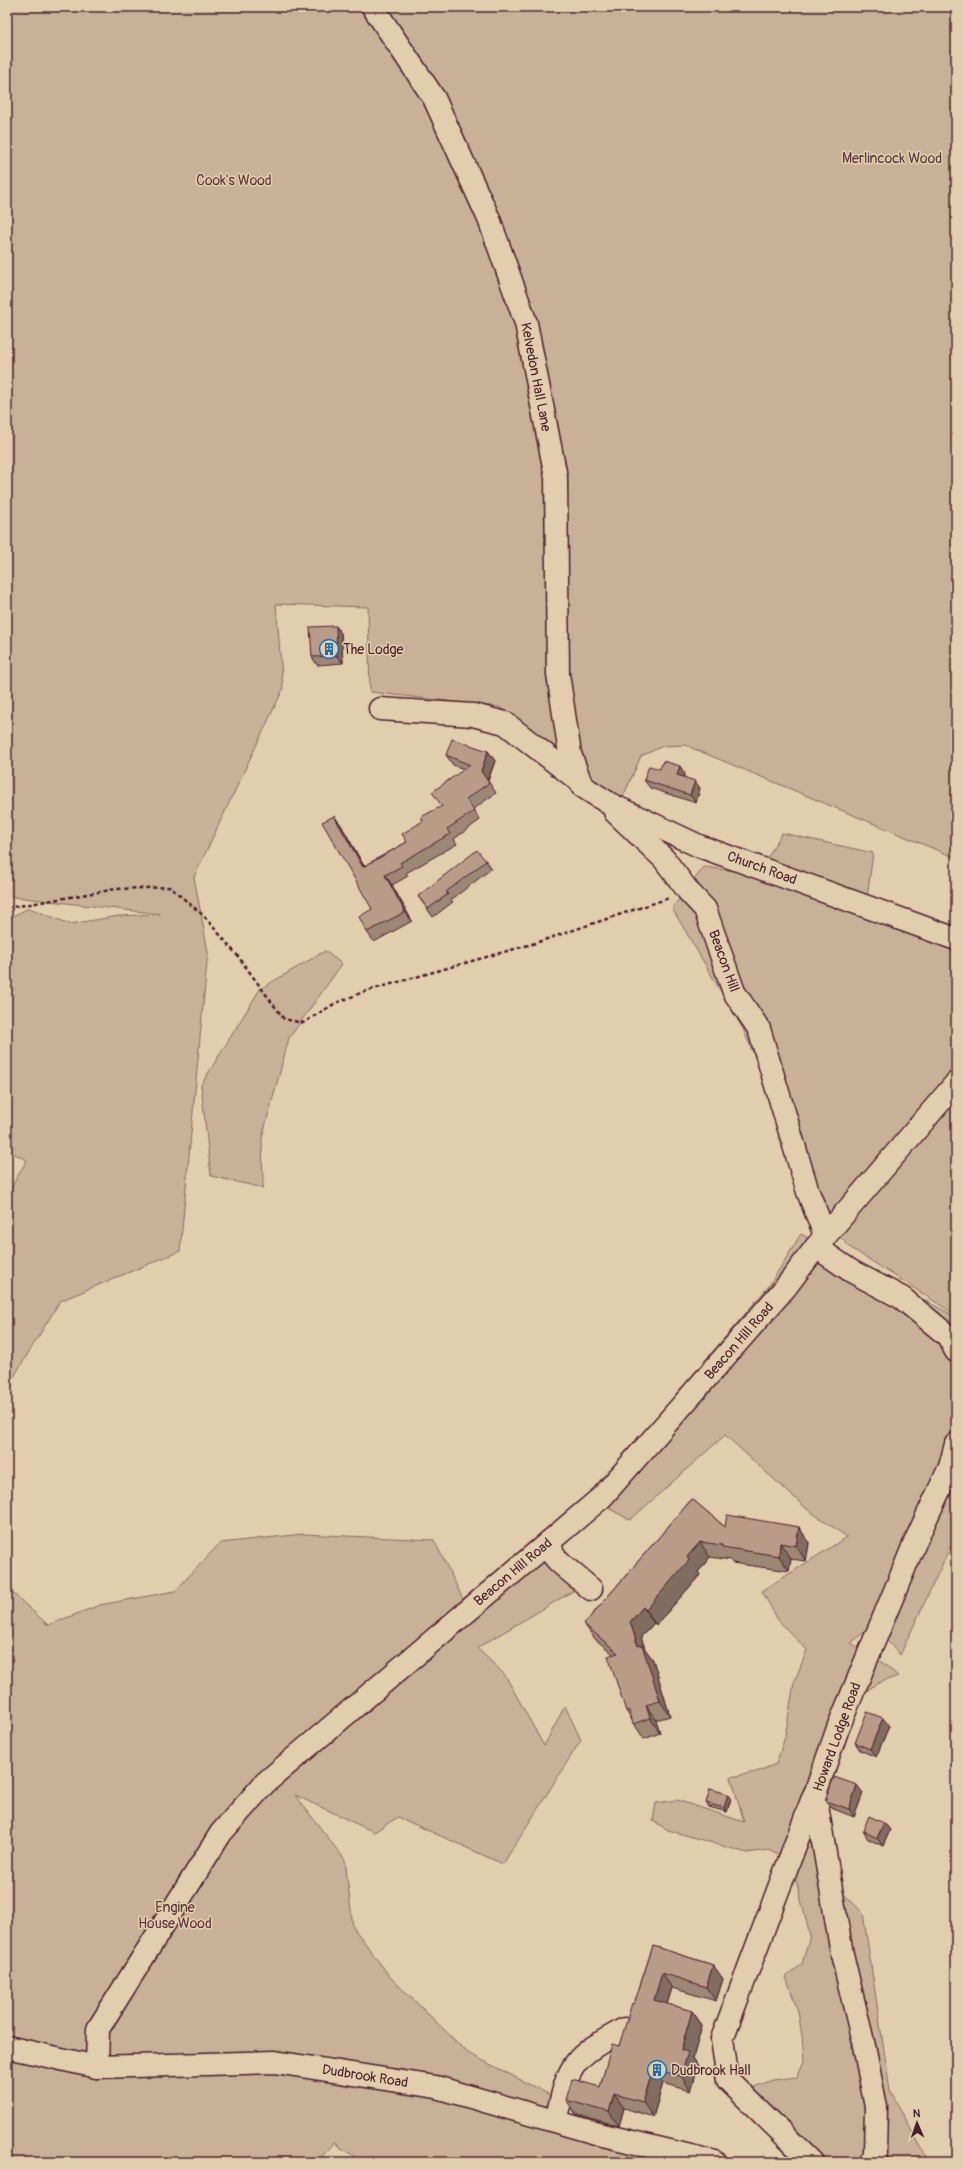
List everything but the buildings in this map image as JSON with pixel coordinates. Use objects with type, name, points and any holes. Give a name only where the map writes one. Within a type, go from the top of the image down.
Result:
[{"type":"street","name":"Kelvedon Hall Lane","points":[[373,7],[434,98],[489,219],[526,323],[556,477],[558,674],[570,754],[578,780]]},
{"type":"street","name":"Church Road","points":[[380,709],[473,715],[504,723],[578,780],[589,792],[610,804],[699,846],[956,938]]},
{"type":"street","name":"Beacon Hill","points":[[610,804],[617,815],[664,859],[689,892],[705,909],[734,992],[759,1029],[808,1192],[820,1241]]},
{"type":"street","name":"Beacon Hill Road","points":[[97,2067],[98,2029],[226,1828],[265,1783],[602,1497],[785,1288],[820,1241],[956,1083]]},
{"type":"street","points":[[820,1241],[851,1271],[902,1298],[948,1336],[956,1351]]},
{"type":"street","name":"Howard Lodge Road","points":[[872,2162],[875,2152],[876,2107],[864,2046],[842,1954],[815,1794],[838,1728],[916,1540],[950,1467],[956,1444]]},
{"type":"street","points":[[550,1542],[553,1555],[559,1562],[591,1589]]},
{"type":"street","points":[[812,2162],[728,2080],[722,2039],[815,1794]]},
{"type":"street","points":[[556,2121],[566,2083],[576,2062],[624,2029]]},
{"type":"street","name":"Dudbrook Road","points":[[7,2047],[97,2067],[275,2062],[436,2086],[556,2121],[715,2162]]},
{"type":"path","points":[[7,908],[116,889],[170,887],[204,916],[237,955],[284,1019],[303,1023],[334,1004],[363,992],[532,944],[689,892]]},
{"type":"green space","points":[[7,7],[956,7],[956,858],[685,745],[663,746],[641,756],[619,806],[499,707],[370,692],[368,607],[276,604],[283,689],[194,877],[208,952],[180,1251],[60,1301],[7,1388],[7,1195],[27,1160],[7,1150],[7,919],[29,908],[70,924],[119,916],[160,914],[7,896]]},
{"type":"green space","points":[[782,833],[873,853],[867,898],[956,928],[956,1315],[851,1248],[825,1222],[743,1029],[672,908],[704,867],[758,874]]},
{"type":"green space","points":[[325,951],[342,964],[289,1038],[262,1138],[263,1188],[211,1176],[201,1085],[260,989]]},
{"type":"green space","name":"Engine House Wood","points":[[801,1234],[956,1317],[956,1535],[900,1655],[873,1625],[851,1643],[884,1664],[898,1676],[876,1684],[855,1700],[816,1777],[842,1892],[863,1913],[890,2090],[929,2162],[827,2162],[802,2138],[764,2108],[754,2087],[773,2080],[797,2077],[804,2061],[798,2011],[786,1977],[802,1964],[810,1936],[796,1880],[780,1856],[768,1850],[747,1853],[668,1830],[653,1821],[656,1803],[677,1800],[744,1822],[731,1777],[756,1772],[776,1764],[785,1737],[794,1683],[807,1650],[778,1620],[762,1591],[847,1537],[807,1509],[725,1435],[630,1520],[601,1504],[548,1555],[573,1591],[477,1648],[505,1675],[544,1746],[565,1706],[581,1740],[503,1864],[398,1817],[374,1832],[295,1795],[345,1860],[353,1927],[390,1977],[468,2053],[556,2098],[527,2119],[675,2162],[363,2162],[334,2143],[317,2162],[7,2162],[7,1588],[48,1625],[100,1605],[175,1591],[220,1543],[303,1534],[434,1540],[463,1599],[600,1483],[769,1286]]},
{"type":"place","name":"The Lodge","points":[[329,649]]},
{"type":"place","name":"Dudbrook Hall","points":[[657,2070]]},
{"type":"park label","name":"Merlincock Wood","points":[[892,158]]},
{"type":"park label","name":"Cook's Wood","points":[[234,180]]}]
